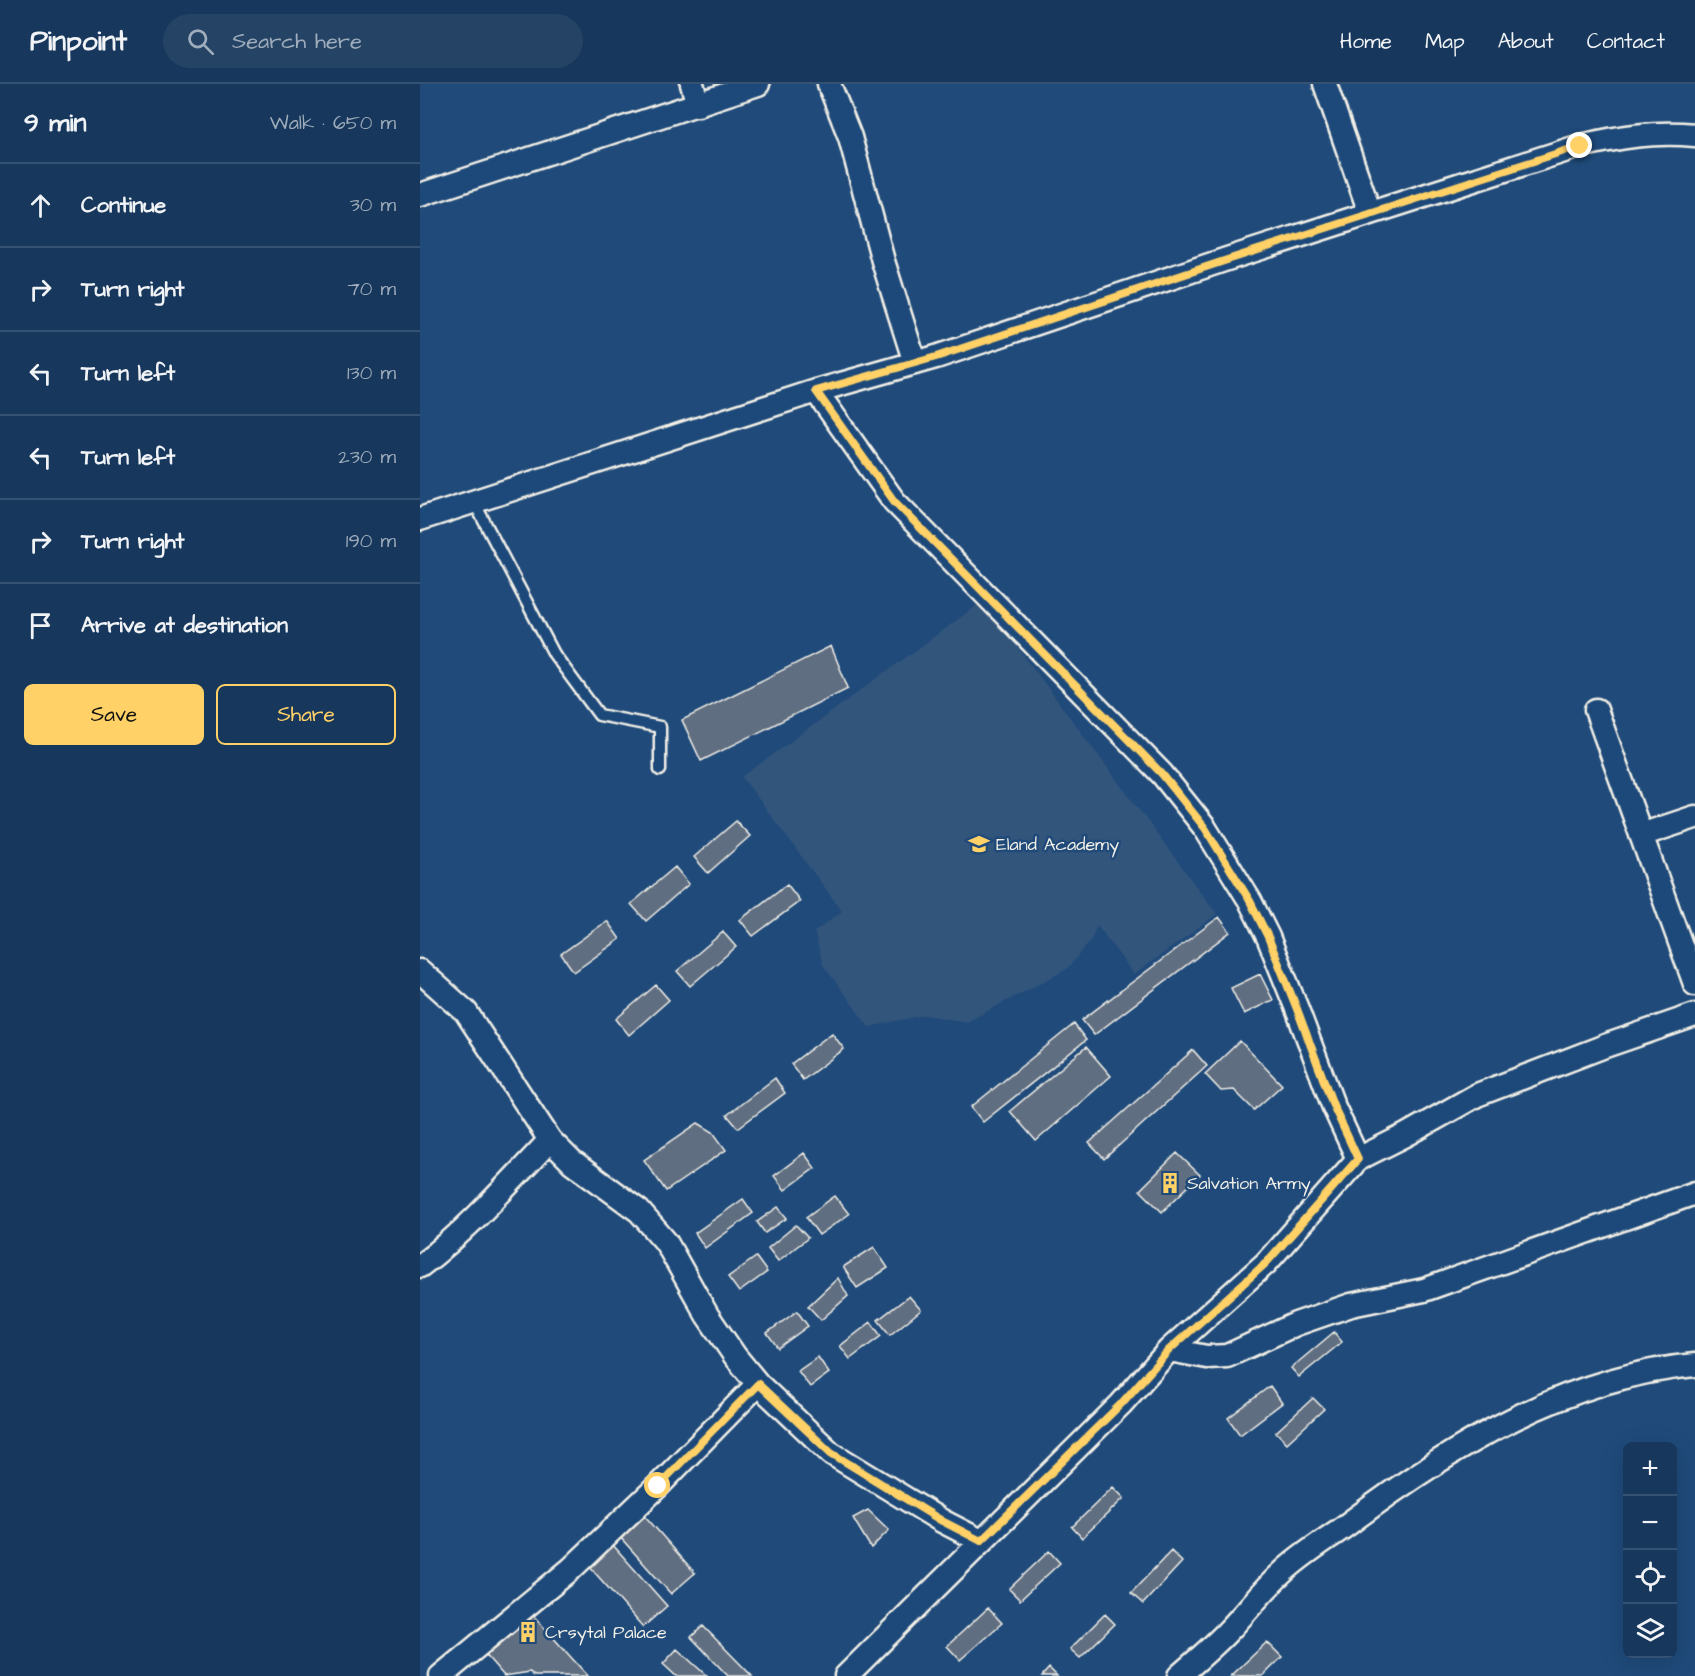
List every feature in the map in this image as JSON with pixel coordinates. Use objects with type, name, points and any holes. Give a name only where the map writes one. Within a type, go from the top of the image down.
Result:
[{"type":"street","points":[[420,195],[695,94],[758,84]]},
{"type":"street","points":[[829,84],[850,136],[883,261],[915,363]]},
{"type":"street","points":[[1325,84],[1370,213]]},
{"type":"street","points":[[420,519],[816,391],[915,363],[1580,146],[1630,135],[1671,133],[1695,135]]},
{"type":"street","points":[[816,391],[894,501],[1162,774],[1205,828],[1250,901],[1268,937],[1333,1105],[1358,1159]]},
{"type":"street","points":[[1596,710],[1695,984]]},
{"type":"street","points":[[1641,835],[1695,817]]},
{"type":"street","points":[[420,971],[466,1012],[550,1140],[572,1162],[639,1211],[666,1242],[707,1315],[729,1348],[758,1384],[831,1453],[942,1521],[981,1541]]},
{"type":"street","points":[[846,1676],[1121,1404],[1169,1350],[1266,1263],[1358,1159],[1477,1095],[1605,1046],[1695,1015]]},
{"type":"street","points":[[420,1266],[435,1255],[506,1187],[550,1140]]},
{"type":"street","points":[[1169,1350],[1208,1357],[1227,1356],[1296,1324],[1329,1312],[1351,1305],[1424,1290],[1695,1193]]},
{"type":"street","points":[[1179,1676],[1227,1632],[1282,1572],[1383,1497],[1443,1457],[1540,1407],[1608,1381],[1645,1371],[1695,1365]]},
{"type":"street","points":[[441,1676],[571,1569],[658,1486],[758,1384]]},
{"type":"lane","points":[[474,502],[554,654],[599,715],[660,727],[660,770]]},
{"type":"shaded area","name":"Eland Academy","points":[[983,601],[1217,914],[1134,975],[1097,925],[1091,940],[1067,969],[967,1022],[924,1015],[869,1027],[823,965],[814,932],[842,911],[742,777]]},
{"type":"building","points":[[831,646],[848,688],[701,761],[682,720]]},
{"type":"building","points":[[736,821],[750,836],[708,873],[694,857]]},
{"type":"building","points":[[675,867],[689,884],[646,921],[631,904]]},
{"type":"building","points":[[787,884],[800,901],[753,936],[740,920]]},
{"type":"building","points":[[1219,917],[1230,932],[1094,1035],[1082,1020]]},
{"type":"building","points":[[607,921],[620,939],[574,972],[561,954]]},
{"type":"building","points":[[723,932],[736,947],[690,986],[677,971]]},
{"type":"building","points":[[1260,974],[1273,1000],[1244,1014],[1231,988]]},
{"type":"building","points":[[656,985],[669,1000],[629,1035],[616,1019]]},
{"type":"building","points":[[1074,1024],[1086,1040],[983,1122],[971,1107]]},
{"type":"building","points":[[832,1033],[844,1049],[803,1080],[791,1064]]},
{"type":"building","points":[[1240,1041],[1282,1085],[1254,1110],[1234,1090],[1221,1091],[1205,1074]]},
{"type":"building","points":[[1086,1047],[1111,1076],[1036,1141],[1010,1111]]},
{"type":"building","points":[[1193,1050],[1207,1066],[1104,1159],[1089,1143]]},
{"type":"building","points":[[775,1078],[785,1093],[738,1128],[727,1115]]},
{"type":"building","points":[[698,1123],[713,1132],[726,1150],[666,1191],[644,1160]]},
{"type":"building","points":[[804,1153],[815,1168],[785,1190],[774,1176]]},
{"type":"building","name":"Salvation Army","points":[[1177,1153],[1200,1175],[1162,1212],[1140,1190]]},
{"type":"building","points":[[835,1196],[849,1214],[819,1235],[806,1217]]},
{"type":"building","points":[[743,1199],[753,1213],[705,1248],[695,1233]]},
{"type":"building","points":[[778,1207],[787,1218],[765,1233],[757,1222]]},
{"type":"building","points":[[796,1225],[808,1238],[778,1261],[768,1248]]},
{"type":"building","points":[[874,1247],[888,1268],[857,1288],[843,1267]]},
{"type":"building","points":[[756,1257],[767,1272],[739,1292],[728,1277]]},
{"type":"building","points":[[838,1278],[848,1296],[821,1320],[808,1306]]},
{"type":"building","points":[[909,1296],[921,1310],[890,1335],[878,1320]]},
{"type":"building","points":[[797,1311],[808,1326],[778,1348],[767,1333]]},
{"type":"building","points":[[871,1322],[881,1336],[850,1359],[840,1346]]},
{"type":"building","points":[[1334,1332],[1342,1342],[1299,1377],[1291,1368]]},
{"type":"building","points":[[818,1357],[829,1373],[810,1387],[798,1371]]},
{"type":"building","points":[[1270,1386],[1282,1403],[1240,1435],[1228,1418]]},
{"type":"building","points":[[1313,1398],[1324,1409],[1287,1443],[1276,1432]]},
{"type":"building","points":[[1113,1487],[1124,1498],[1082,1538],[1072,1527]]},
{"type":"building","points":[[868,1510],[889,1530],[871,1548],[853,1518]]},
{"type":"building","points":[[645,1516],[695,1573],[671,1594],[620,1537]]},
{"type":"building","points":[[612,1544],[667,1606],[643,1627],[588,1565]]},
{"type":"building","points":[[1049,1551],[1060,1563],[1020,1600],[1009,1589]]},
{"type":"building","points":[[1171,1551],[1182,1562],[1143,1604],[1131,1593]]},
{"type":"building","points":[[988,1608],[1002,1623],[960,1660],[947,1646]]},
{"type":"building","name":"Crsytal Palace","points":[[530,1612],[588,1676],[534,1676],[530,1672],[504,1676],[484,1653]]},
{"type":"building","points":[[1105,1614],[1115,1624],[1080,1658],[1070,1649]]},
{"type":"building","points":[[703,1626],[752,1676],[728,1676],[691,1637]]},
{"type":"building","points":[[1267,1642],[1282,1657],[1263,1676],[1231,1676]]},
{"type":"building","points":[[677,1649],[707,1676],[676,1676],[663,1664]]},
{"type":"building","points":[[1049,1668],[1057,1676],[1042,1676]]},
{"type":"place","name":"Eland Academy","points":[[979,844]]},
{"type":"place","name":"Salvation Army","points":[[1170,1183]]},
{"type":"place","name":"Crsytal Palace","points":[[528,1632]]},
{"type":"route","points":[[658,1486],[758,1384],[831,1453],[942,1521],[981,1541],[1121,1404],[1169,1350],[1266,1263],[1358,1159],[1333,1105],[1268,937],[1250,901],[1205,828],[1162,774],[894,501],[816,391],[936,357],[1580,146]]}]
